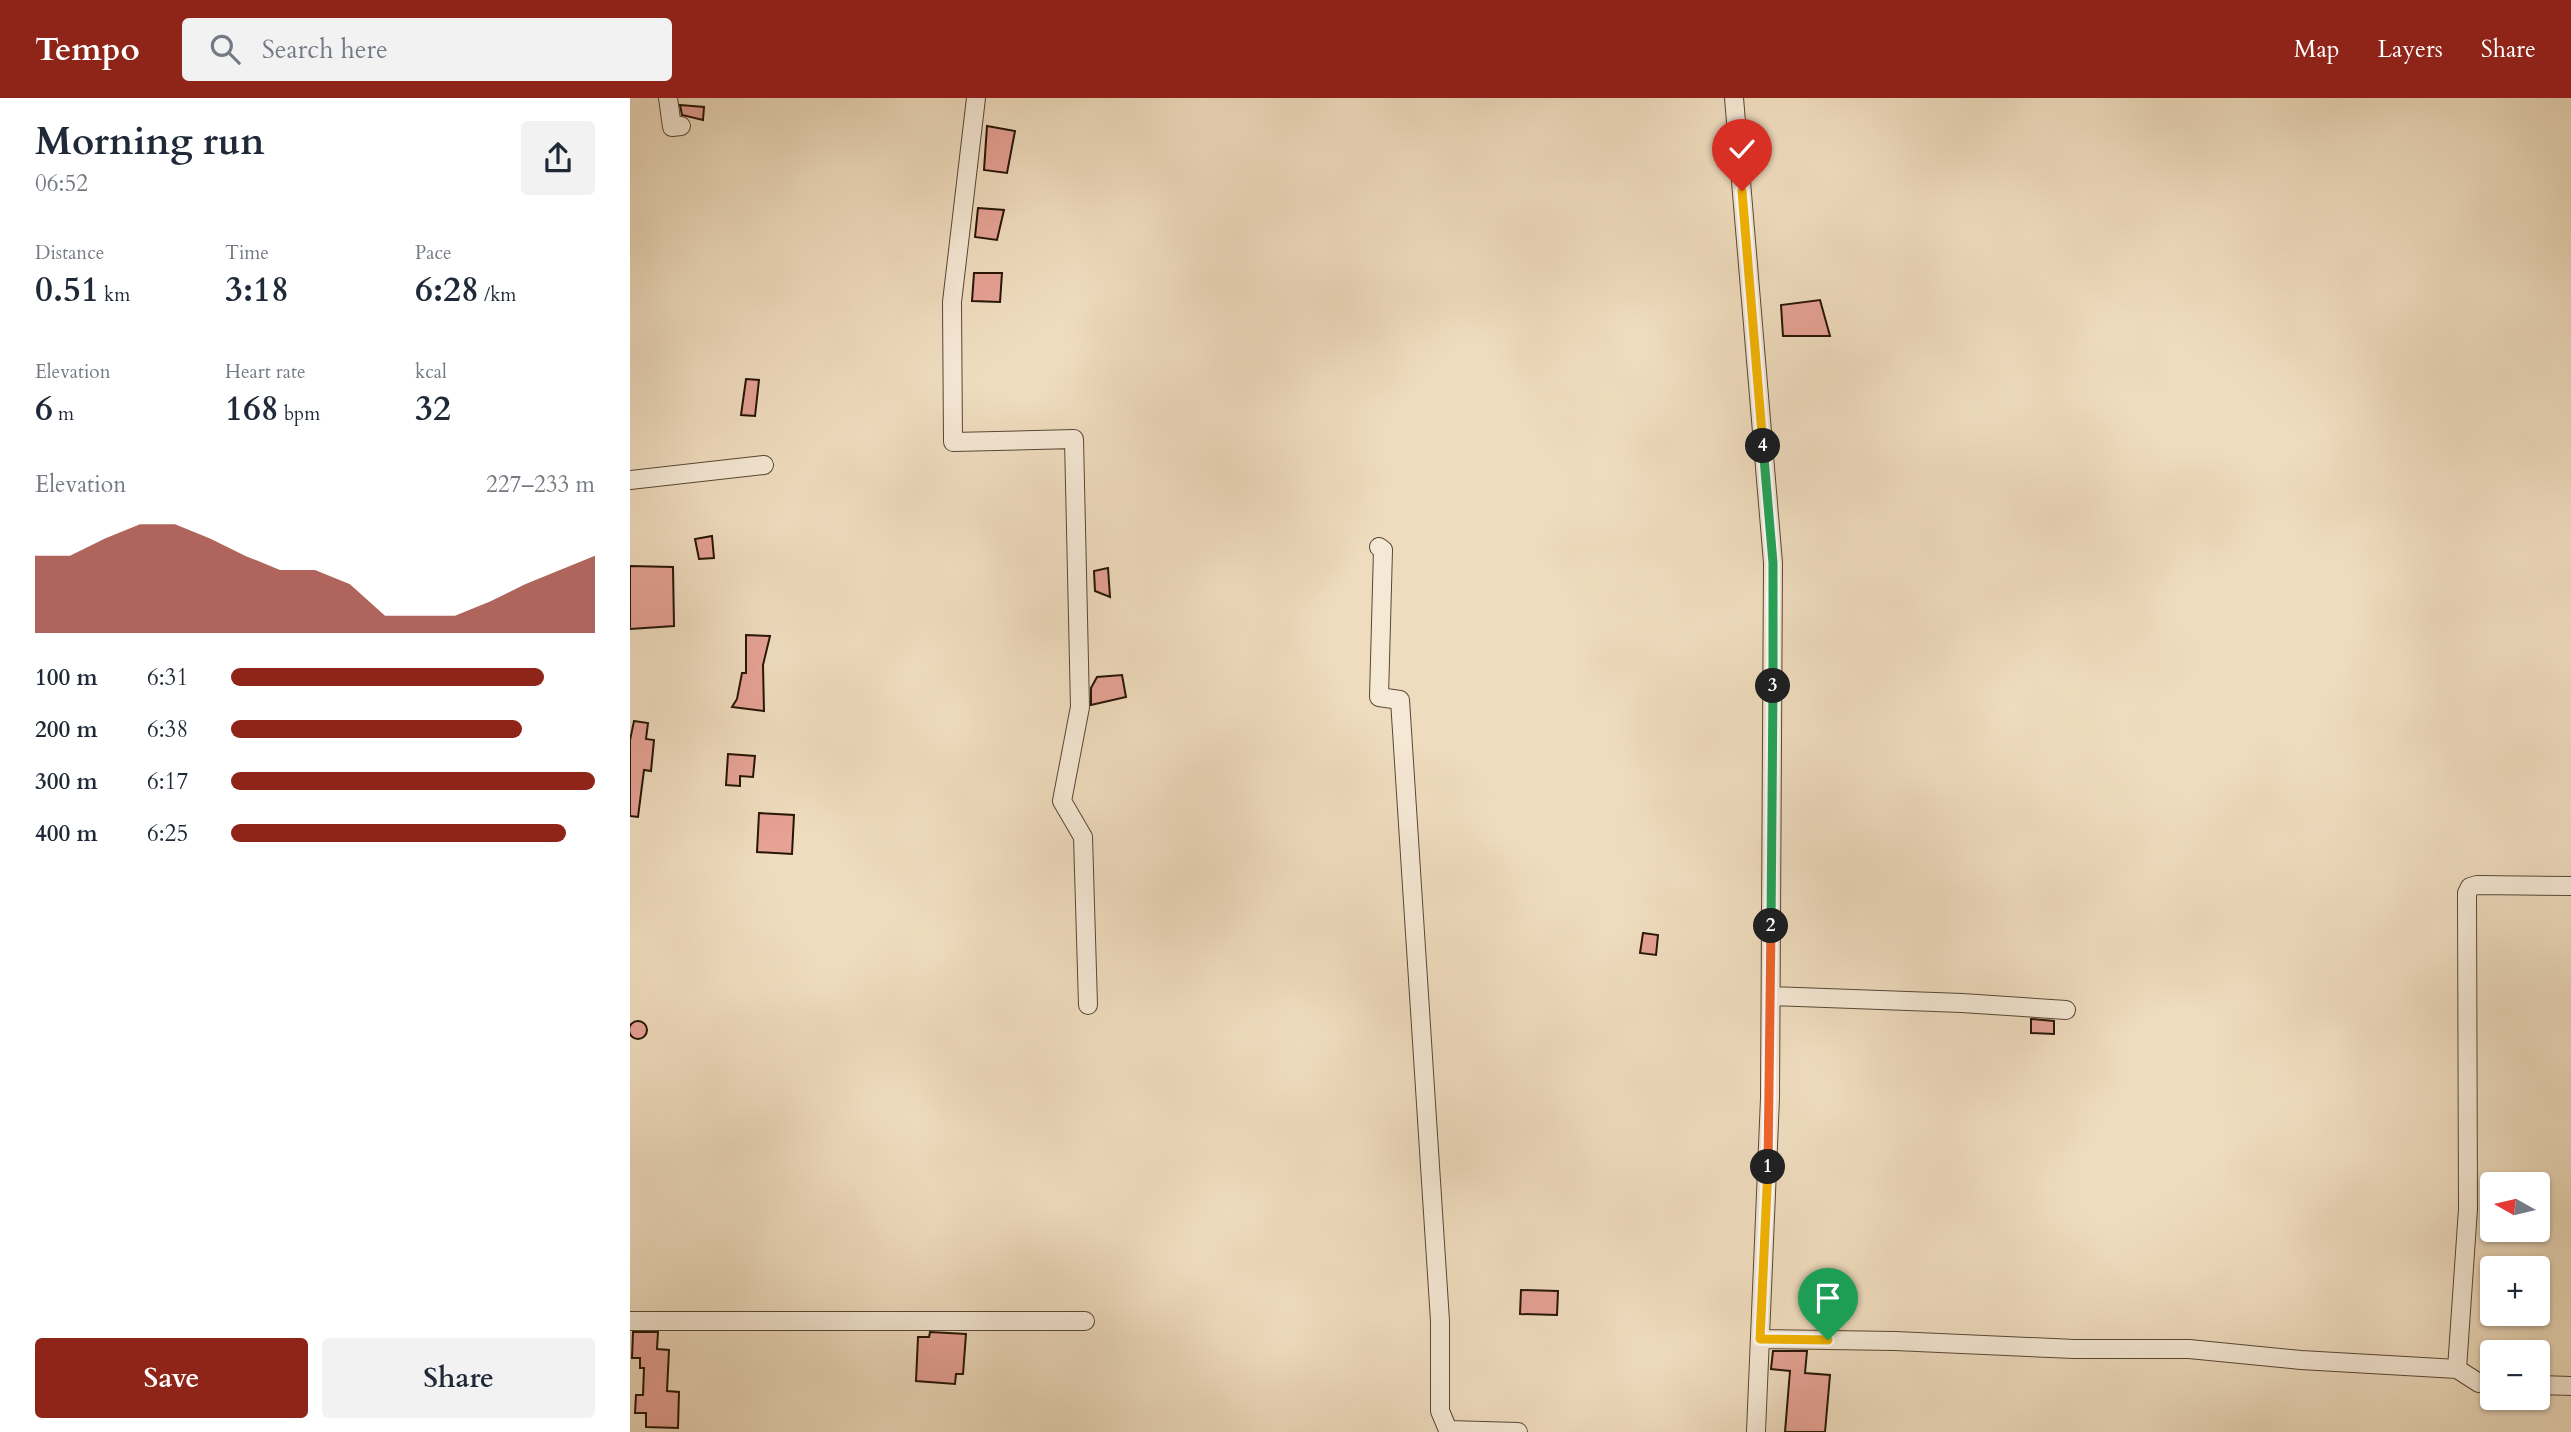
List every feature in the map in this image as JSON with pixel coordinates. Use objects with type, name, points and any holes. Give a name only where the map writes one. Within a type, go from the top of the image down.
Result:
[{"type":"street","points":[[668,98],[672,127],[681,126]]},
{"type":"street","points":[[976,98],[952,302],[953,443],[1074,439],[1080,707],[1062,801],[1083,837],[1088,1005]]},
{"type":"street","points":[[1734,98],[1773,563],[1770,1098],[1756,1432]]},
{"type":"street","points":[[630,480],[764,465]]},
{"type":"street","points":[[1379,547],[1383,550],[1379,697],[1400,700],[1440,1321],[1440,1411],[1448,1430],[1518,1432]]},
{"type":"street","points":[[2457,1369],[2468,1209],[2467,893],[2470,887],[2477,884],[2571,886]]},
{"type":"street","points":[[1771,996],[2066,1010]]},
{"type":"street","points":[[630,1321],[1085,1321]]},
{"type":"street","points":[[1760,1339],[1895,1341],[2074,1349],[2189,1349],[2301,1360],[2457,1369],[2480,1383]]},
{"type":"street","points":[[2550,1385],[2571,1386]]},
{"type":"building","points":[[680,105],[704,107],[703,120],[682,115]]},
{"type":"building","points":[[987,126],[1015,131],[1007,173],[984,170]]},
{"type":"building","points":[[978,208],[1004,210],[997,240],[975,237]]},
{"type":"building","points":[[974,273],[1002,273],[1000,302],[972,301]]},
{"type":"building","points":[[1820,300],[1830,336],[1783,336],[1781,305]]},
{"type":"building","points":[[746,379],[759,380],[755,416],[741,415]]},
{"type":"building","points":[[712,536],[714,558],[699,559],[695,539]]},
{"type":"building","points":[[630,566],[673,567],[674,626],[630,629]]},
{"type":"building","points":[[1108,568],[1110,597],[1095,591],[1094,571]]},
{"type":"building","points":[[746,635],[770,636],[763,665],[764,711],[732,707],[737,699],[742,673],[746,673]]},
{"type":"building","points":[[1122,675],[1126,697],[1091,705],[1091,688],[1097,677]]},
{"type":"building","points":[[634,721],[648,723],[646,739],[654,740],[651,771],[644,770],[638,817],[630,816],[630,740]]},
{"type":"building","points":[[728,754],[755,756],[753,777],[740,776],[740,786],[726,785]]},
{"type":"building","points":[[759,813],[794,815],[792,854],[757,852]]},
{"type":"building","points":[[1643,933],[1658,935],[1656,955],[1640,953]]},
{"type":"building","points":[[2031,1019],[2054,1021],[2054,1034],[2031,1033]]},
{"type":"building","points":[[635,1022],[641,1022],[646,1027],[646,1033],[641,1038],[635,1038],[630,1033],[630,1027]]},
{"type":"building","points":[[1521,1290],[1558,1291],[1557,1315],[1520,1314]]},
{"type":"building","points":[[633,1332],[658,1332],[657,1349],[669,1350],[667,1391],[679,1392],[678,1428],[646,1427],[646,1413],[635,1413],[636,1395],[643,1395],[644,1368],[640,1368],[640,1358],[632,1358]]},
{"type":"building","points":[[930,1332],[966,1334],[963,1374],[956,1374],[955,1384],[916,1381],[918,1337],[929,1337]]},
{"type":"building","points":[[1773,1351],[1807,1351],[1805,1373],[1830,1375],[1825,1432],[1785,1432],[1790,1371],[1771,1369]]},
{"type":"route","points":[[1742,191],[1773,563],[1770,1098],[1760,1339],[1828,1340]]}]
